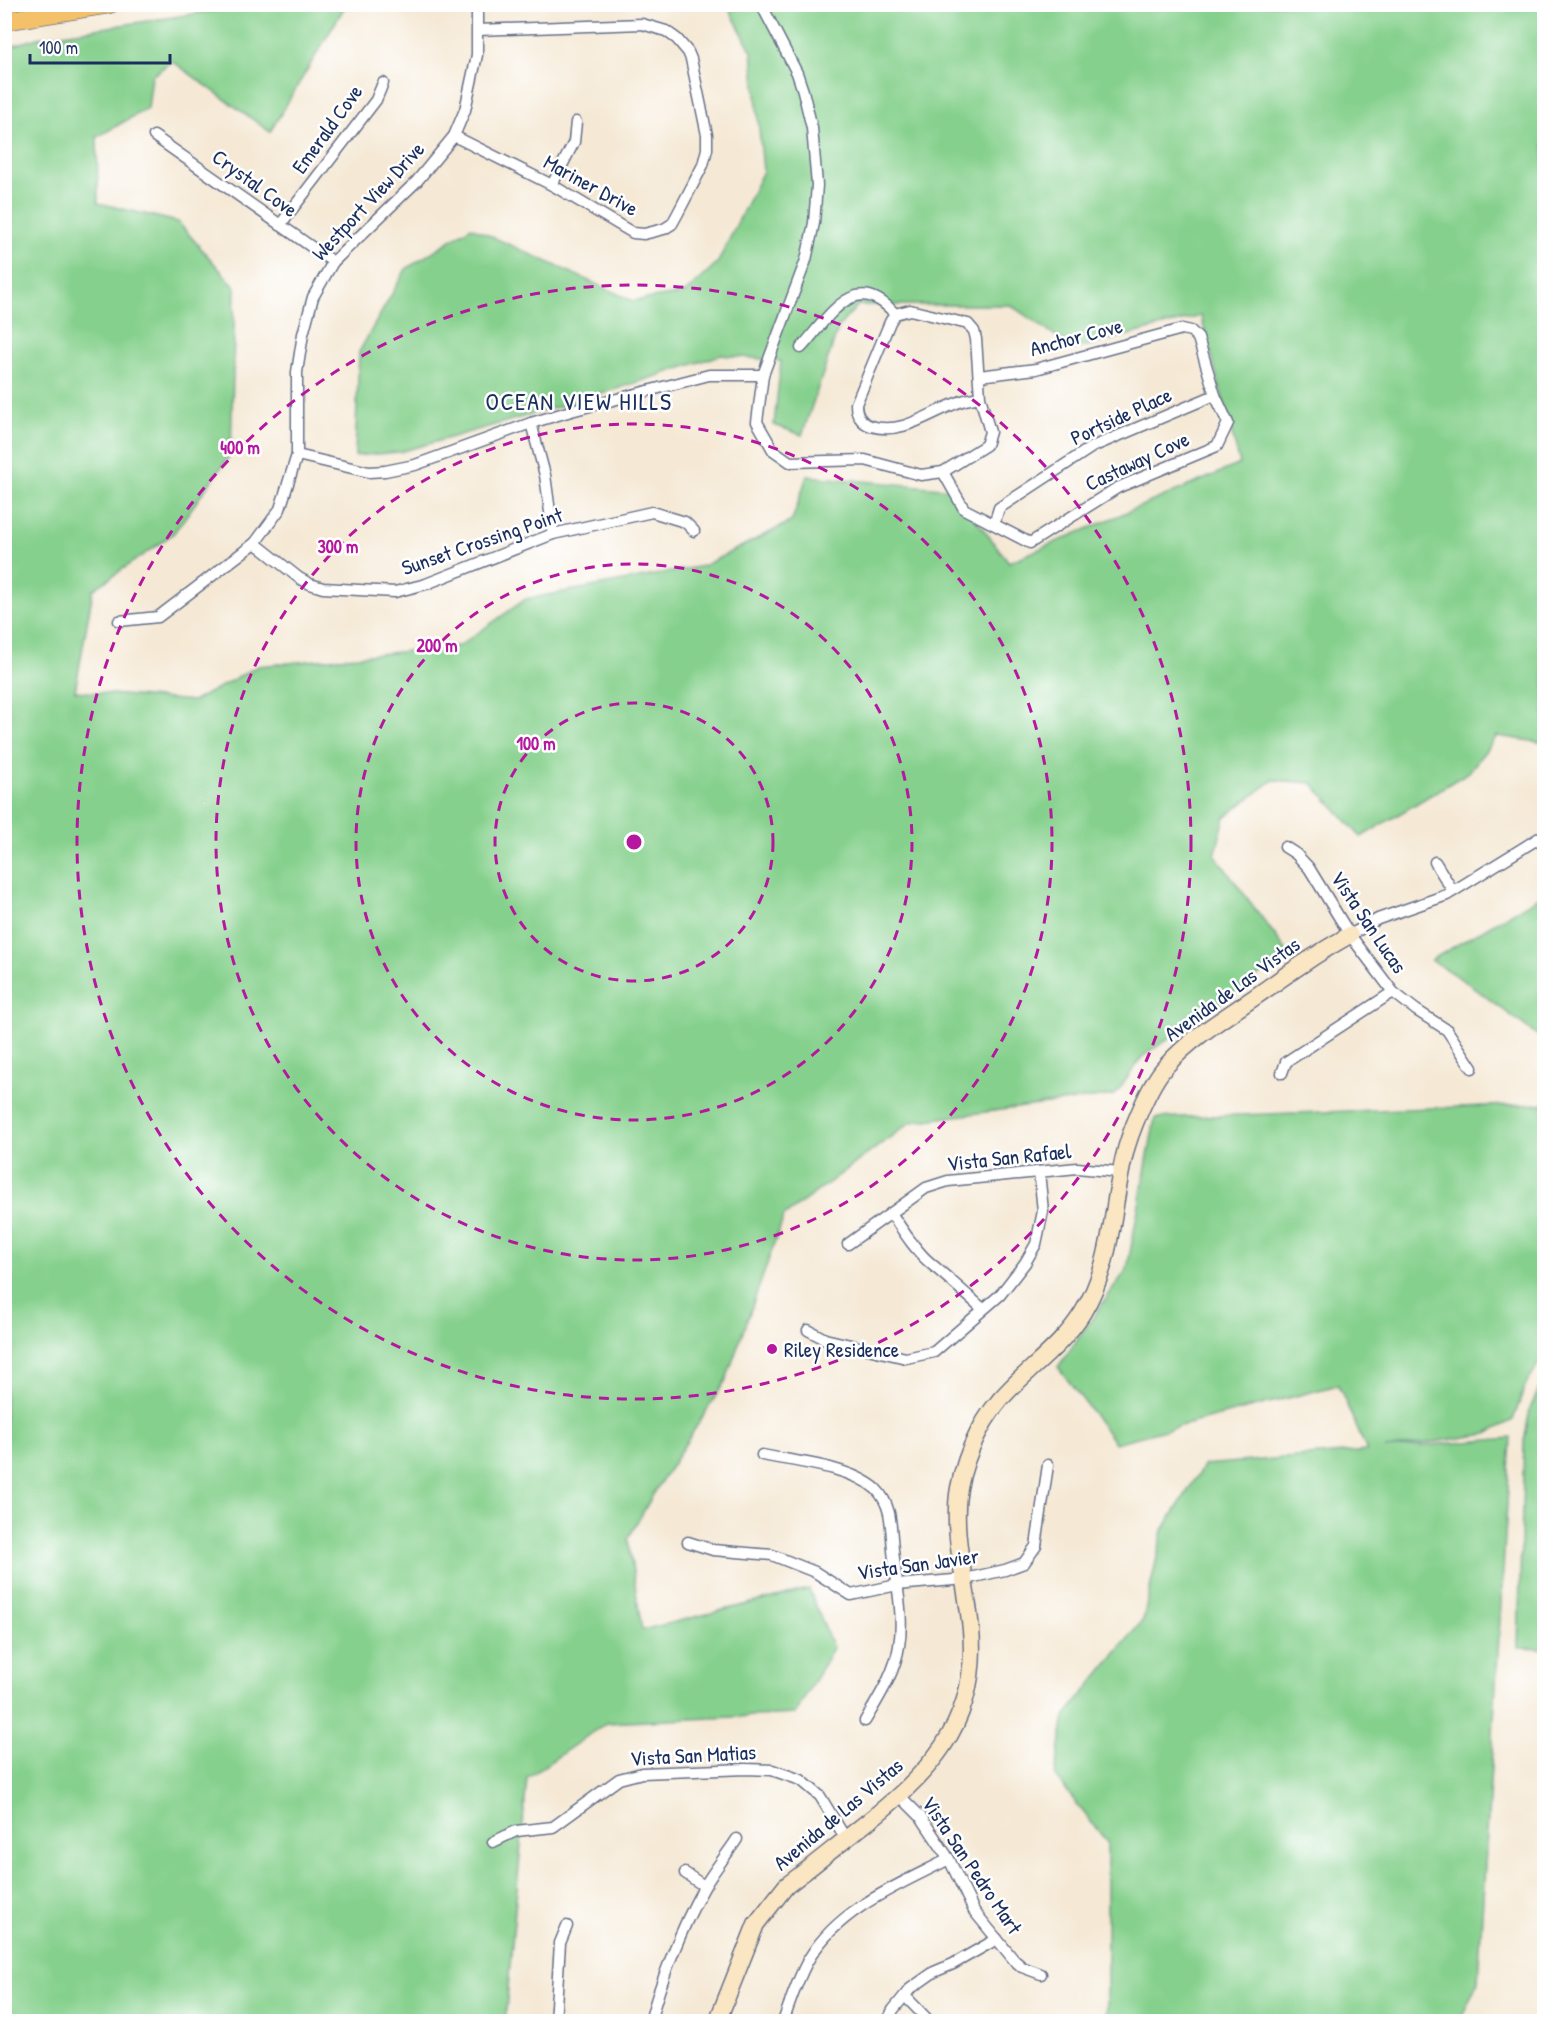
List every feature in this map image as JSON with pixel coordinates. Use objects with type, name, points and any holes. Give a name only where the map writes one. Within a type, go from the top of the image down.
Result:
[{"type":"main road","points":[[4,21],[110,4]]},
{"type":"street","name":"Westport View Drive","points":[[118,621],[158,617],[255,543],[280,509],[297,455],[297,384],[303,334],[313,297],[333,262],[417,181],[454,136],[465,110],[473,79],[477,55],[477,4]]},
{"type":"street","points":[[761,4],[797,73],[803,91],[812,128],[817,185],[814,223],[806,260],[763,375],[757,422],[773,450],[790,462],[865,460],[921,475],[943,472],[986,445],[990,432],[980,397],[974,331],[968,324],[910,310],[895,314],[890,322],[856,404],[860,418],[868,425],[895,428],[962,401],[980,397]]},
{"type":"street","name":"Mariner Drive","points":[[454,136],[552,184],[633,233],[655,232],[672,224],[704,165],[707,135],[691,59],[682,44],[672,35],[647,24],[478,30]]},
{"type":"street","name":"Emerald Cove","points":[[280,225],[370,108],[383,83]]},
{"type":"street","points":[[552,184],[574,142],[576,122]]},
{"type":"street","name":"Crystal Cove","points":[[154,136],[333,262]]},
{"type":"street","points":[[801,348],[850,297],[876,296],[885,302],[895,314]]},
{"type":"street","name":"Anchor Cove","points":[[979,376],[1036,369],[1182,329]]},
{"type":"street","name":"Castaway Cove","points":[[943,472],[964,509],[1030,543],[1118,488],[1217,446],[1228,423],[1215,395],[1198,338],[1191,331],[1182,329]]},
{"type":"street","points":[[297,455],[369,472],[385,471],[415,465],[531,423],[709,375],[763,375]]},
{"type":"street","name":"Portside Place","points":[[994,524],[999,508],[1092,447],[1215,395]]},
{"type":"street","points":[[531,423],[545,475],[553,534]]},
{"type":"street","name":"Sunset Crossing Point","points":[[255,543],[310,584],[323,588],[396,592],[426,584],[553,534],[652,512],[685,522],[694,531]]},
{"type":"street","name":"Avenida de Las Vistas","points":[[717,2022],[760,1917],[786,1886],[900,1796],[943,1748],[963,1704],[970,1675],[972,1646],[958,1530],[959,1488],[975,1438],[1007,1391],[1069,1335],[1098,1285],[1107,1257],[1120,1172],[1127,1144],[1147,1098],[1164,1068],[1212,1026],[1322,951],[1378,919],[1454,891],[1545,835]]},
{"type":"street","name":"Vista San Lucas","points":[[1285,847],[1296,854],[1309,868],[1350,935],[1394,992],[1416,1010],[1447,1030],[1472,1068]]},
{"type":"street","points":[[1435,862],[1454,891]]},
{"type":"street","points":[[1282,1073],[1286,1062],[1394,992]]},
{"type":"street","name":"Vista San Rafael","points":[[848,1244],[926,1188],[948,1181],[1077,1167],[1120,1172]]},
{"type":"street","points":[[808,1330],[825,1340],[906,1358],[934,1352],[1000,1295],[1018,1274],[1036,1244],[1043,1211],[1040,1172]]},
{"type":"street","points":[[891,1213],[928,1261],[940,1269],[982,1309]]},
{"type":"street","points":[[762,1455],[841,1471],[876,1490],[885,1501],[889,1513],[901,1625],[899,1647],[891,1674],[865,1721]]},
{"type":"street","name":"Vista San Javier","points":[[688,1542],[712,1550],[772,1555],[815,1572],[851,1594],[897,1585],[965,1579],[1024,1563],[1036,1546],[1048,1465]]},
{"type":"street","name":"Vista San Matias","points":[[493,1842],[516,1831],[553,1827],[619,1779],[642,1773],[746,1769],[772,1770],[801,1780],[820,1796],[846,1839]]},
{"type":"street","name":"Vista San Pedro Mart","points":[[900,1796],[921,1817],[949,1859],[974,1911],[1022,1967],[1041,1974]]},
{"type":"street","points":[[650,2022],[655,2001],[691,1912],[705,1886],[737,1839]]},
{"type":"street","points":[[783,2022],[803,1970],[826,1935],[868,1901],[949,1859]]},
{"type":"street","points":[[685,1873],[705,1886]]},
{"type":"street","points":[[555,2022],[560,1943],[567,1926]]},
{"type":"street","points":[[887,2022],[893,2010],[910,1989],[934,1972],[998,1939]]},
{"type":"street","points":[[905,1996],[930,2022]]},
{"type":"green space","points":[[251,5],[359,5],[344,8],[270,132],[172,61],[152,76],[148,108],[97,137],[98,203],[178,222],[235,287],[231,454],[173,534],[93,590],[75,691],[194,701],[258,666],[459,646],[526,599],[703,566],[792,521],[807,476],[952,489],[1009,562],[1240,464],[1201,316],[1075,349],[1010,305],[858,305],[839,326],[802,435],[774,425],[781,361],[721,355],[586,399],[400,452],[355,456],[359,352],[406,269],[471,227],[633,301],[685,293],[718,262],[763,171],[752,52],[727,5],[1544,5],[1544,743],[1497,736],[1469,772],[1361,837],[1312,783],[1273,780],[1225,817],[1215,855],[1289,954],[1142,1057],[1115,1095],[911,1122],[784,1216],[726,1380],[654,1493],[628,1539],[642,1630],[809,1589],[833,1648],[795,1714],[606,1723],[527,1778],[505,2021],[5,2022],[5,48],[37,38]]},
{"type":"green space","points":[[1544,894],[1544,1040],[1466,982],[1431,960]]},
{"type":"green space","points":[[1544,1104],[1544,1354],[1525,1387],[1513,1420],[1487,1434],[1385,1449],[1511,1438],[1478,1981],[1460,2021],[1107,2021],[1107,1842],[1055,1776],[1065,1716],[1143,1620],[1163,1530],[1204,1465],[1367,1451],[1338,1385],[1115,1443],[1058,1367],[1127,1269],[1155,1118]]},
{"type":"green space","points":[[1544,1378],[1544,1649],[1518,1648],[1524,1441],[1530,1409]]},
{"type":"place","name":"Riley Residence","points":[[772,1349]]},
{"type":"district","name":"OCEAN VIEW HILLS","points":[[579,401]]}]
